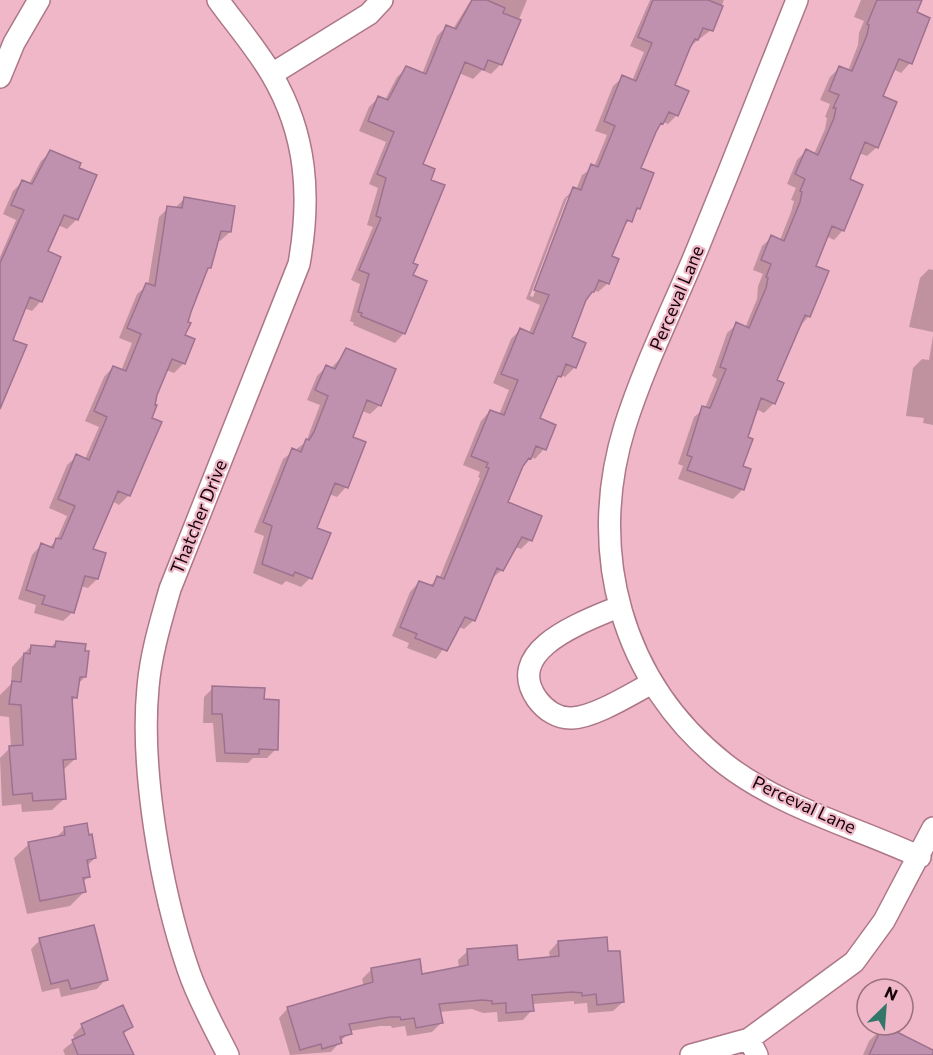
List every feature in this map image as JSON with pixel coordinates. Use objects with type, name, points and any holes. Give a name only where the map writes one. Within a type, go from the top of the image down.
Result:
[{"type":"street","points":[[0,77],[14,42],[39,0]]},
{"type":"street","name":"Thatcher Drive","points":[[218,0],[272,74],[290,110],[303,163],[307,194],[305,228],[299,264],[170,589],[156,637],[148,686],[145,730],[148,774],[174,920],[188,969],[228,1055]]},
{"type":"street","points":[[272,74],[369,14],[382,0]]},
{"type":"street","name":"Perceval Lane","points":[[798,0],[625,426],[615,471],[608,534],[618,607],[652,683],[678,718],[725,763],[779,798],[920,857]]},
{"type":"street","points":[[618,607],[547,642],[531,664],[531,686],[545,709],[555,715],[570,718],[584,716],[652,683]]},
{"type":"street","points":[[691,1055],[753,1047],[854,962],[884,921],[920,857],[933,828]]},
{"type":"building","points":[[472,0],[487,0],[505,8],[503,13],[521,20],[502,65],[488,60],[484,70],[465,62],[423,164],[435,169],[431,180],[445,185],[413,263],[418,265],[413,275],[427,281],[405,334],[361,316],[362,313],[358,312],[369,274],[359,270],[381,218],[376,216],[386,178],[377,174],[394,132],[368,121],[378,96],[388,100],[406,66],[426,74],[446,25],[456,29]]},
{"type":"building","points":[[653,0],[708,0],[723,6],[713,31],[703,28],[698,40],[695,39],[690,48],[675,85],[689,91],[678,116],[669,112],[663,124],[661,123],[641,168],[654,173],[640,209],[637,208],[632,222],[627,220],[612,256],[619,259],[609,284],[599,280],[594,292],[586,300],[572,337],[586,343],[576,368],[566,364],[561,377],[558,376],[540,418],[556,425],[546,450],[536,446],[531,459],[529,458],[523,466],[508,502],[542,516],[532,541],[522,537],[503,571],[497,568],[475,621],[465,617],[447,651],[415,638],[417,634],[400,627],[419,581],[433,586],[437,576],[444,579],[489,468],[486,467],[488,463],[471,456],[490,410],[504,415],[518,380],[501,374],[520,328],[533,334],[549,295],[534,290],[573,187],[581,190],[591,164],[598,167],[615,126],[604,121],[622,75],[636,81],[652,43],[638,37]]},
{"type":"building","points":[[877,0],[922,0],[917,12],[930,18],[912,64],[899,59],[883,96],[897,102],[878,148],[865,142],[850,179],[863,185],[844,231],[832,226],[816,266],[829,271],[810,317],[805,315],[777,380],[784,383],[775,404],[761,398],[748,437],[753,439],[743,466],[751,469],[744,490],[687,470],[692,457],[687,455],[702,406],[710,408],[726,369],[720,367],[736,322],[749,328],[766,288],[768,278],[766,277],[771,264],[761,260],[771,235],[784,241],[800,202],[802,192],[800,191],[805,179],[795,174],[806,149],[818,155],[834,118],[836,108],[833,108],[839,95],[829,91],[839,66],[852,71],[867,35],[869,25],[867,24]]},
{"type":"building","points":[[50,150],[81,163],[79,168],[97,175],[78,220],[64,215],[48,251],[61,257],[42,302],[30,297],[13,340],[27,345],[0,409],[0,263],[24,210],[11,205],[22,180],[32,184]]},
{"type":"building","points":[[184,197],[235,206],[231,232],[221,231],[211,268],[208,268],[191,312],[188,322],[191,323],[185,335],[195,339],[185,364],[172,359],[157,395],[155,405],[157,405],[152,418],[162,422],[130,496],[118,491],[93,549],[106,553],[98,579],[85,576],[74,613],[42,604],[45,596],[26,590],[41,543],[53,548],[56,538],[61,539],[75,506],[58,499],[76,454],[89,460],[107,417],[94,411],[113,366],[126,371],[141,334],[127,328],[146,283],[155,286],[167,206],[182,208]]},
{"type":"building","points":[[346,348],[396,369],[381,406],[367,400],[353,437],[366,442],[348,488],[335,483],[317,528],[331,533],[312,579],[295,572],[293,576],[262,564],[272,526],[263,522],[292,448],[301,452],[306,439],[309,440],[314,432],[328,396],[315,390],[326,365],[335,369]]},
{"type":"building","points":[[56,641],[86,644],[85,651],[89,651],[86,677],[80,677],[77,698],[72,697],[76,759],[63,760],[66,799],[33,801],[32,793],[13,795],[9,746],[23,745],[21,705],[9,704],[12,681],[21,682],[24,653],[30,654],[31,645],[55,647]]},
{"type":"building","points":[[212,686],[265,688],[264,699],[279,700],[278,750],[259,749],[259,754],[225,753],[222,714],[212,714]]},
{"type":"building","points":[[87,823],[89,835],[92,834],[96,858],[87,860],[90,877],[83,878],[86,892],[40,901],[28,842],[65,835],[64,827]]},
{"type":"building","points":[[94,925],[108,980],[71,989],[68,980],[51,984],[39,938]]},
{"type":"building","points":[[607,937],[608,951],[620,951],[624,1002],[597,1005],[596,994],[582,996],[582,993],[572,992],[532,995],[534,1011],[506,1013],[506,1003],[492,1004],[492,1001],[482,1000],[439,1004],[443,1023],[416,1028],[414,1018],[401,1020],[400,1017],[390,1017],[349,1024],[352,1034],[340,1037],[342,1043],[322,1049],[321,1044],[300,1050],[287,1007],[373,982],[371,968],[420,959],[422,974],[468,965],[467,949],[517,945],[518,960],[559,956],[558,941]]},
{"type":"building","points":[[123,1005],[133,1027],[123,1032],[134,1055],[78,1055],[72,1040],[85,1034],[81,1024]]},
{"type":"building","points":[[877,1037],[907,1037],[933,1050],[933,1055],[869,1055]]}]
